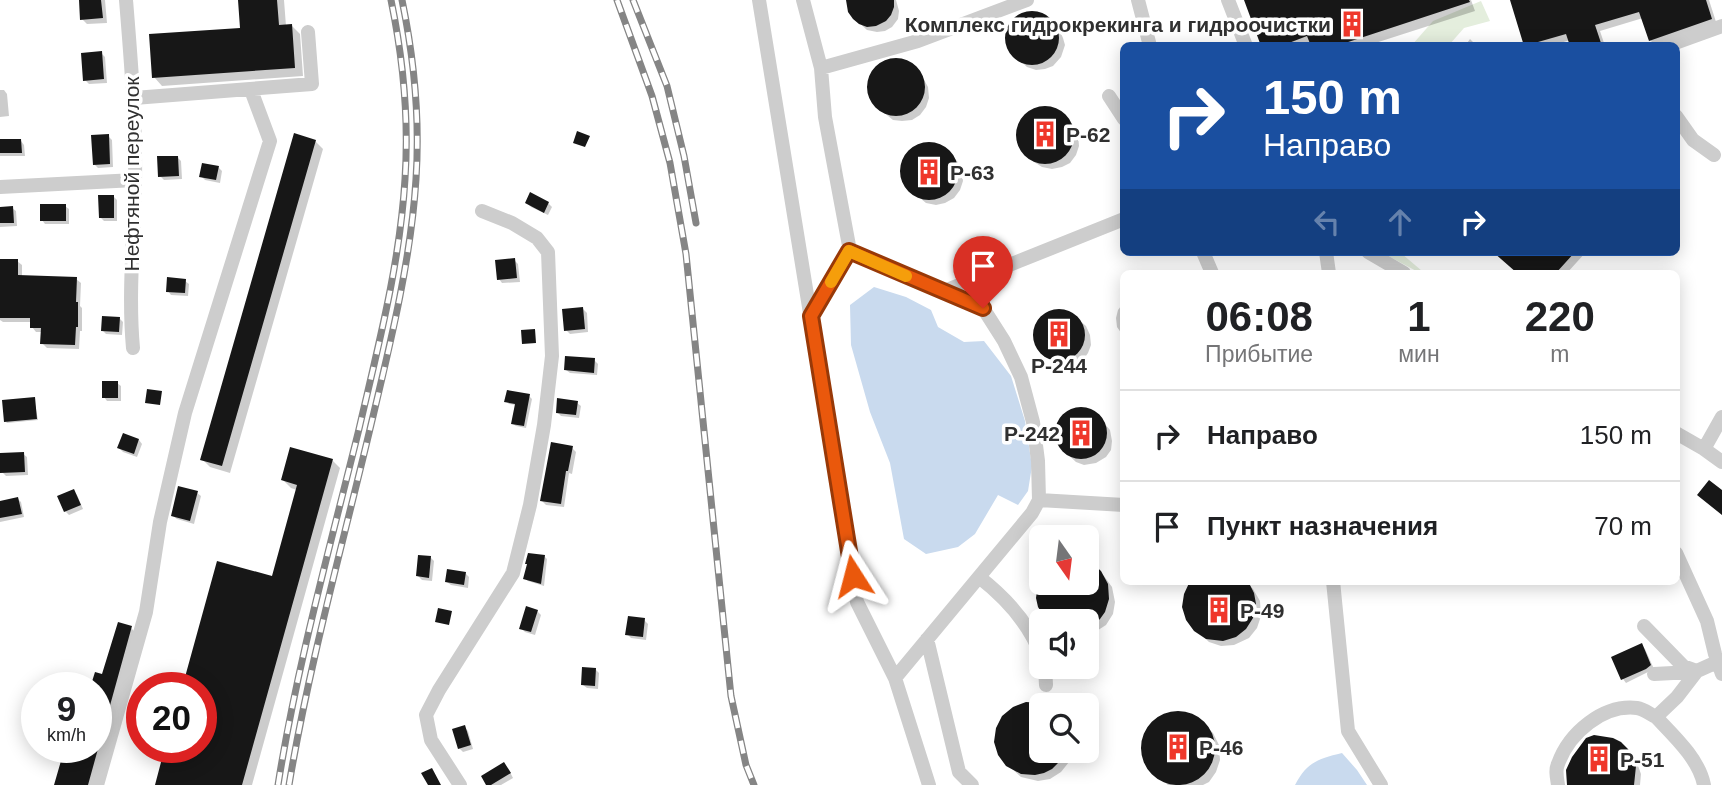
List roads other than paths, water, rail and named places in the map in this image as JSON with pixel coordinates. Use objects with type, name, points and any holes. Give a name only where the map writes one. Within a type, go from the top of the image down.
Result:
[{"type":"street","name":"Нефтяной переулок","points":[[126,0],[134,98],[135,180],[130,315],[133,348]]},
{"type":"street","points":[[759,0],[857,602],[895,678],[929,785]]},
{"type":"street","points":[[803,0],[821,68],[825,117],[849,251],[811,316]]},
{"type":"street","points":[[821,68],[918,41],[1027,0]]},
{"type":"street","points":[[1138,0],[1149,42]]},
{"type":"street","points":[[1228,0],[1244,42]]},
{"type":"street","points":[[1678,42],[1722,26]]},
{"type":"street","points":[[134,98],[312,84],[308,32]]},
{"type":"street","points":[[97,785],[146,612],[160,522],[185,412],[270,141],[251,90]]},
{"type":"street","points":[[1109,96],[1120,113]]},
{"type":"street","points":[[1680,122],[1693,140],[1714,155]]},
{"type":"street","points":[[0,187],[135,180]]},
{"type":"street","points":[[460,785],[431,740],[426,716],[439,690],[513,573],[530,505],[544,425],[552,356],[548,252],[537,238],[512,223],[482,211]]},
{"type":"street","points":[[942,292],[1120,221]]},
{"type":"street","points":[[849,251],[983,308],[1004,341],[1021,377],[1034,422],[1040,500],[895,678]]},
{"type":"street","points":[[1375,256],[1399,270]]},
{"type":"street","points":[[1704,449],[1722,417]]},
{"type":"street","points":[[1680,435],[1722,462]]},
{"type":"street","points":[[1040,500],[1120,505]]},
{"type":"street","points":[[1654,674],[1720,668],[1707,621],[1680,562]]},
{"type":"street","points":[[979,577],[1001,594],[1029,631]]},
{"type":"street","points":[[1333,585],[1348,731],[1381,785]]},
{"type":"street","points":[[1644,626],[1683,666],[1697,671]]},
{"type":"street","points":[[927,639],[959,772],[972,785]]},
{"type":"street","points":[[1656,717],[1677,697],[1697,671]]},
{"type":"street","points":[[1046,679],[1046,685]]},
{"type":"street","points":[[1558,785],[1556,766],[1569,743],[1592,720],[1619,708],[1640,708],[1656,717],[1692,758],[1704,785]]},
{"type":"water","points":[[874,287],[906,297],[931,310],[938,327],[964,342],[984,341],[1011,376],[1025,421],[1032,466],[1028,491],[1018,505],[998,495],[975,534],[958,547],[926,554],[904,539],[890,463],[870,412],[851,345],[850,305]]},
{"type":"water","points":[[1342,753],[1367,785],[1295,785],[1309,766],[1326,757]]},
{"type":"railway","points":[[278,785],[304,651],[374,367],[398,242],[405,179],[406,134],[402,67],[391,0]]},
{"type":"railway","points":[[289,785],[316,651],[392,336],[409,241],[416,179],[417,134],[413,66],[402,0]]},
{"type":"railway","points":[[617,0],[652,96],[670,163],[686,254],[731,696],[746,765],[754,785]]},
{"type":"railway","points":[[633,0],[667,86],[684,156],[696,223]]},
{"type":"place","name":"Комплекс гидрокрекинга и гидроочистки","points":[[1352,24]]},
{"type":"place","name":"Р-62","points":[[1045,134]]},
{"type":"place","name":"Р-63","points":[[929,172]]},
{"type":"place","name":"Р-244","points":[[1059,334]]},
{"type":"place","name":"Р-242","points":[[1081,433]]},
{"type":"place","name":"Р-49","points":[[1219,610]]},
{"type":"place","name":"Р-46","points":[[1178,747]]},
{"type":"place","name":"Р-51","points":[[1599,759]]}]
